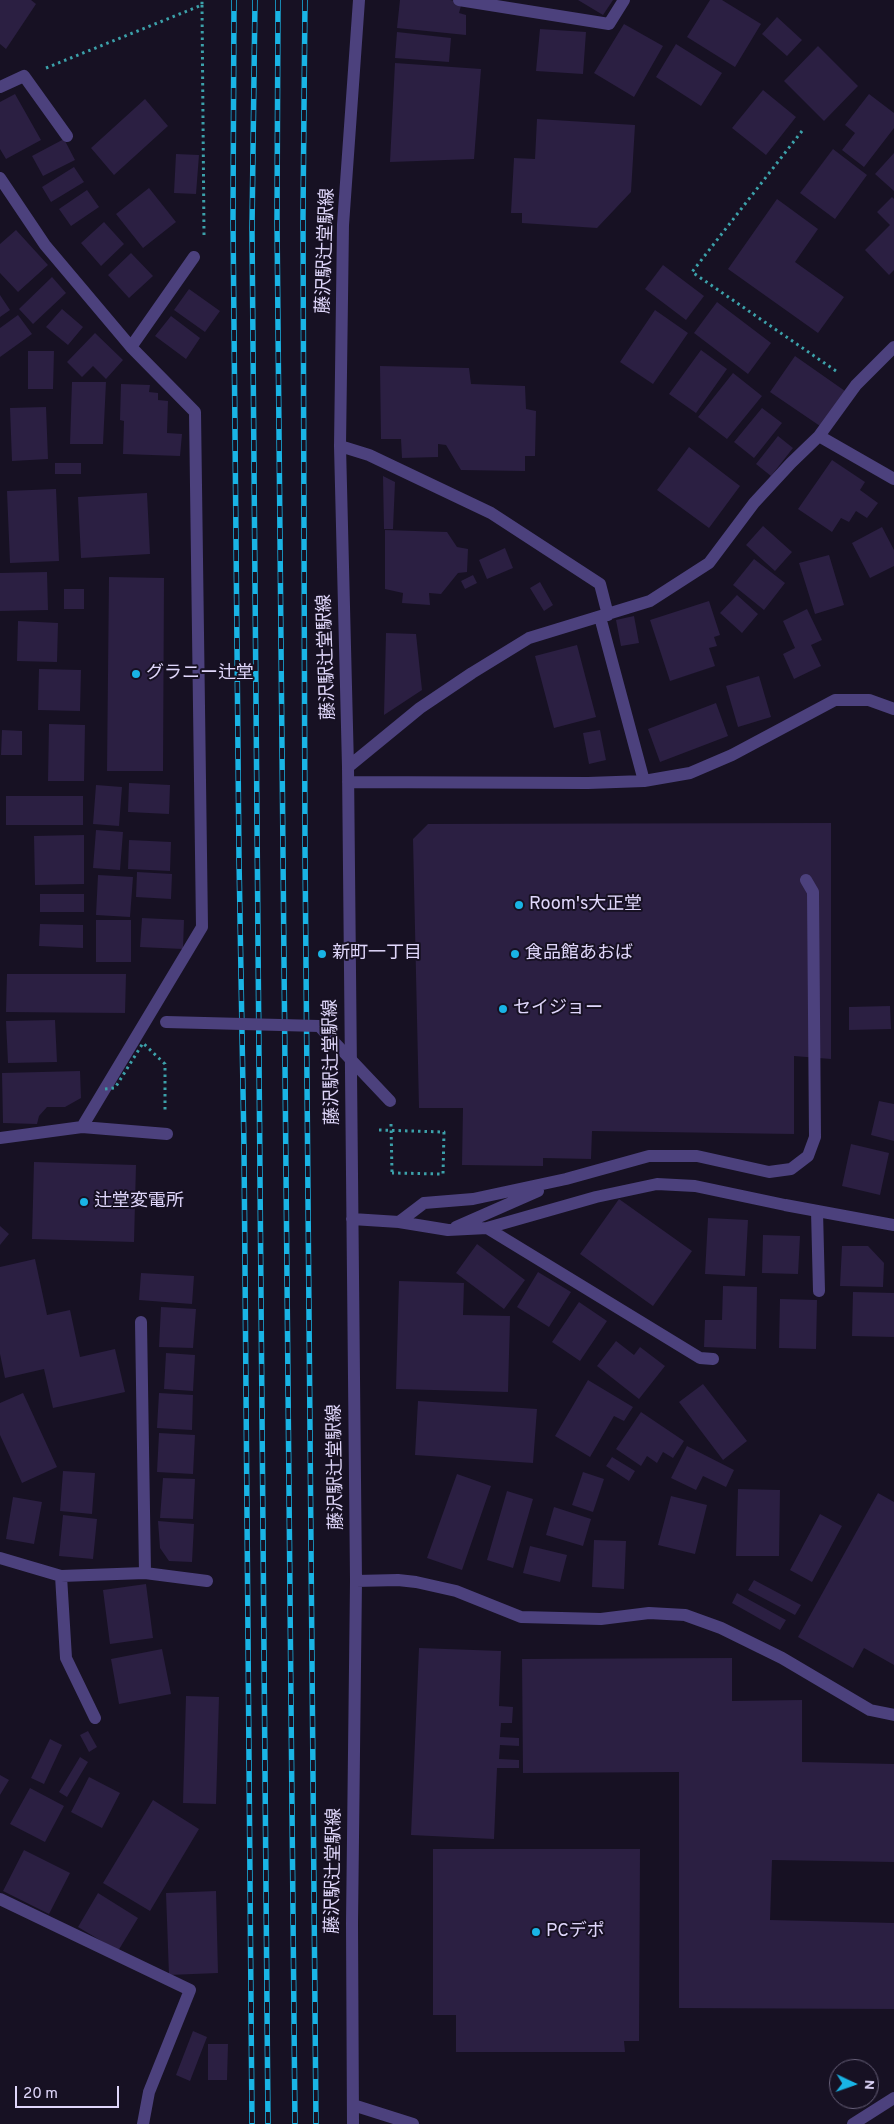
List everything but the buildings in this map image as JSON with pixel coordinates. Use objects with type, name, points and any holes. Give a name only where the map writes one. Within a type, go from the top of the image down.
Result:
[{"type":"street","name":"藤沢駅辻堂駅線","points":[[353,2124],[352,1923],[356,1581],[348,767],[340,446],[343,225],[359,0]]},
{"type":"street","points":[[459,0],[608,24],[624,0]]},
{"type":"street","points":[[0,87],[24,76],[67,136]]},
{"type":"street","points":[[0,178],[45,245],[131,347],[195,412],[202,927],[82,1127]]},
{"type":"street","points":[[131,347],[194,258]]},
{"type":"street","points":[[348,767],[420,708],[529,638],[650,601],[708,563],[754,503],[819,436],[856,386],[894,347]]},
{"type":"street","points":[[819,436],[894,479]]},
{"type":"street","points":[[340,446],[369,455],[492,513],[600,584],[604,616],[644,780]]},
{"type":"street","points":[[348,782],[588,783],[644,780],[690,772],[732,756],[835,700],[869,700],[894,709]]},
{"type":"street","points":[[399,1222],[424,1202],[473,1200],[566,1179],[649,1156],[697,1156],[769,1172],[791,1169],[808,1156],[815,1137],[813,892],[806,880]]},
{"type":"street","points":[[166,1022],[318,1026],[390,1101]]},
{"type":"street","points":[[0,1138],[82,1127],[167,1134]]},
{"type":"street","points":[[448,1230],[566,1179]]},
{"type":"street","points":[[352,1219],[399,1222],[448,1230],[487,1228],[596,1198],[657,1184],[695,1186],[894,1226]]},
{"type":"street","points":[[817,1211],[819,1291]]},
{"type":"street","points":[[487,1228],[700,1358],[713,1359]]},
{"type":"street","points":[[141,1322],[145,1573]]},
{"type":"street","points":[[0,1558],[61,1576],[145,1573],[207,1581]]},
{"type":"street","points":[[61,1576],[66,1658],[95,1718]]},
{"type":"street","points":[[356,1581],[398,1580],[416,1582],[456,1591],[521,1617],[601,1620],[649,1614],[685,1615],[721,1628],[782,1658],[870,1710],[894,1715]]},
{"type":"street","points":[[0,1899],[190,1990],[149,2092],[143,2124]]},
{"type":"street","points":[[853,2124],[894,2098]]},
{"type":"street","points":[[353,2105],[413,2124]]},
{"type":"path","points":[[194,258],[204,240],[202,0]]},
{"type":"path","points":[[24,76],[202,5]]},
{"type":"path","points":[[802,132],[692,272],[856,386]]},
{"type":"path","points":[[105,1089],[115,1088],[143,1043],[165,1064],[165,1113]]},
{"type":"path","points":[[379,1130],[388,1130],[398,1130],[444,1132],[443,1174],[392,1173],[391,1137],[391,1128],[390,1101]]},
{"type":"railway","points":[[234,0],[233,220],[239,859],[244,1148],[252,2124]]},
{"type":"railway","points":[[255,0],[252,228],[268,2124]]},
{"type":"railway","points":[[278,0],[277,220],[295,2124]]},
{"type":"railway","points":[[305,0],[303,217],[305,850],[316,2124]]},
{"type":"place","name":"グラニー辻堂","points":[[136,674]]},
{"type":"place","name":"Room's大正堂","points":[[519,905]]},
{"type":"place","name":"新町一丁目","points":[[322,954]]},
{"type":"place","name":"食品館あおば","points":[[515,954]]},
{"type":"place","name":"セイジョー","points":[[503,1009]]},
{"type":"place","name":"辻堂変電所","points":[[84,1202]]},
{"type":"place","name":"PCデポ","points":[[536,1932]]}]
